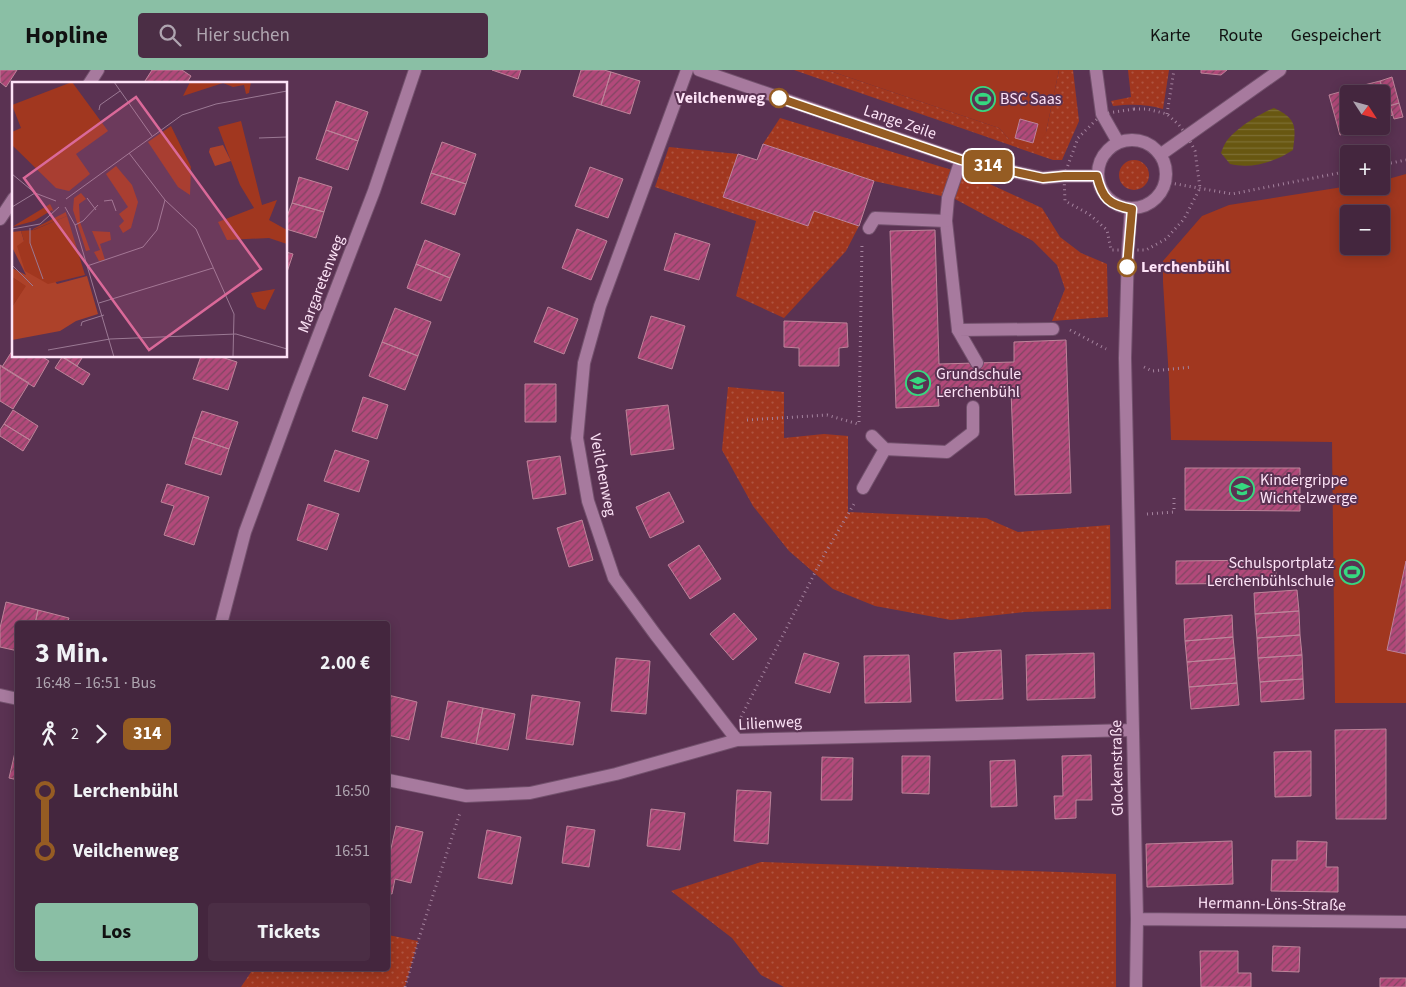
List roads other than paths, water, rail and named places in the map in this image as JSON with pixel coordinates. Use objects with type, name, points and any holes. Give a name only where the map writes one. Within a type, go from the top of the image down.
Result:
[{"type":"street","points":[[90,82],[98,70]]},
{"type":"street","name":"Margaretenweg","points":[[222,621],[246,532],[297,391],[374,191],[415,70]]},
{"type":"street","name":"Veilchenweg","points":[[687,70],[600,306],[584,363],[577,438],[588,501],[614,578],[737,740]]},
{"type":"street","name":"Lange Zeile","points":[[699,70],[961,160],[1043,178],[1097,176]]},
{"type":"street","points":[[1096,70],[1102,114],[1118,142]]},
{"type":"street","points":[[1160,155],[1280,70]]},
{"type":"street","points":[[1142,141],[1152,146],[1160,155],[1165,168],[1165,182],[1161,193],[1143,207],[1132,209],[1119,207],[1108,199],[1100,189],[1097,176],[1102,156],[1118,142],[1142,141]]},
{"type":"street","points":[[961,160],[948,198],[946,221],[958,330],[977,363]]},
{"type":"street","points":[[0,219],[12,201]]},
{"type":"street","name":"Glockenstraße","points":[[1132,209],[1128,250],[1124,358],[1137,919],[1136,987]]},
{"type":"street","points":[[869,228],[875,218],[946,221]]},
{"type":"street","points":[[958,330],[1053,329]]},
{"type":"street","points":[[872,436],[885,449],[947,452],[972,432],[973,407]]},
{"type":"street","points":[[863,488],[885,449]]},
{"type":"street","points":[[0,695],[15,698]]},
{"type":"street","name":"Lilienweg","points":[[390,780],[466,796],[530,794],[616,774],[737,740],[1132,730]]},
{"type":"street","name":"Hermann-Löns-Straße","points":[[1137,919],[1406,922]]},
{"type":"place","name":"Veilchenweg","points":[[779,98]]},
{"type":"place","name":"BSC Saas","points":[[983,99]]},
{"type":"place","name":"Lerchenbühl","points":[[1127,267]]},
{"type":"place","name":"Grundschule Lerchenbühl","points":[[918,383]]},
{"type":"place","name":"Kindergrippe Wichtelzwerge","points":[[1242,489]]},
{"type":"place","name":"Schulsportplatz Lerchenbühlschule","points":[[1352,572]]}]
